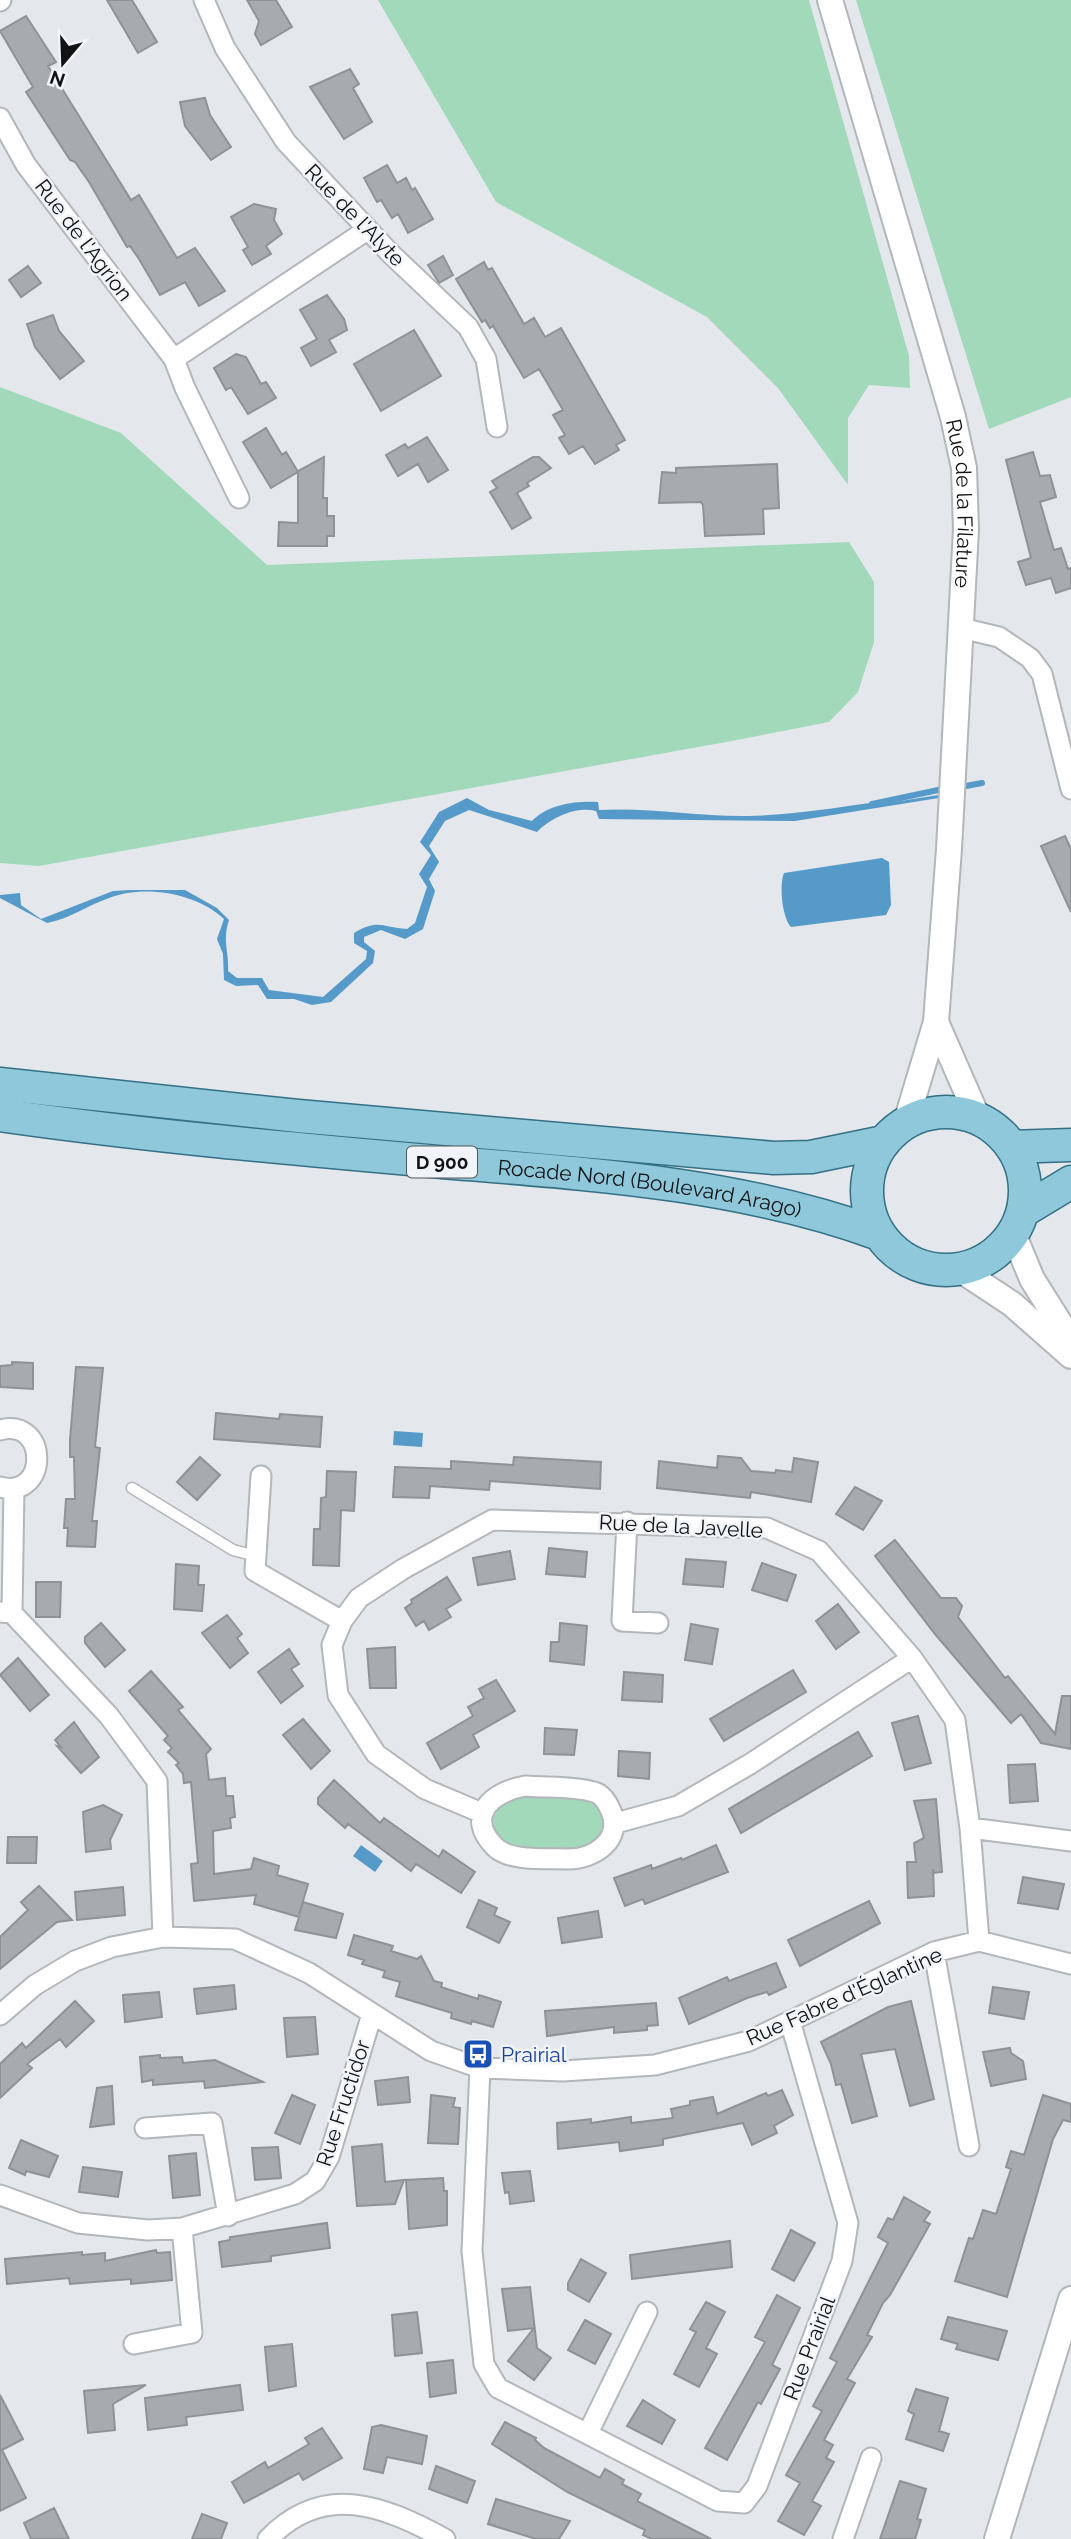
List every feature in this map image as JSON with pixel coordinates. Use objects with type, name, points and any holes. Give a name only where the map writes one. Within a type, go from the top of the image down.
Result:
[{"type":"main road","name":"Rocade Nord (Boulevard Arago)","points":[[0,1084],[298,1116],[774,1158],[811,1157],[895,1132]]},
{"type":"main road","points":[[1018,1222],[1024,1178],[1012,1147],[997,1130],[978,1118],[954,1112],[929,1113],[895,1132],[871,1163],[866,1187],[869,1212],[879,1234],[894,1251],[914,1264],[936,1270],[960,1269],[981,1263],[999,1250],[1018,1222],[1071,1182]]},
{"type":"main road","name":"Rocade Nord (Boulevard Arago)","points":[[0,1115],[299,1149],[564,1172],[741,1194],[836,1218],[879,1234]]},
{"type":"main road","points":[[1012,1147],[1071,1145]]},
{"type":"street","name":"Rue de l'Alyte","points":[[204,0],[225,48],[286,142],[367,230],[468,327],[486,359],[497,427]]},
{"type":"street","name":"Rue de la Filature","points":[[830,0],[953,417],[964,468],[966,529],[961,628],[936,1022],[895,1132]]},
{"type":"street","name":"Rue de l'Agrion","points":[[0,118],[26,165],[174,359],[185,388],[239,498]]},
{"type":"street","points":[[174,359],[367,230]]},
{"type":"street","points":[[961,628],[999,637],[1030,658],[1042,674],[1071,789]]},
{"type":"street","name":"Rue de la Filature","points":[[936,1022],[978,1118]]},
{"type":"street","points":[[1018,1222],[1032,1279],[1071,1341]]},
{"type":"street","points":[[960,1269],[1012,1304],[1071,1356]]},
{"type":"street","points":[[0,1430],[17,1429],[26,1433],[38,1450],[37,1470],[31,1479],[7,1487],[6,1612],[109,1716],[158,1781],[163,1937]]},
{"type":"street","points":[[261,1476],[255,1572],[342,1621]]},
{"type":"street","name":"Rue de la Javelle","points":[[482,1813],[425,1789],[376,1754],[338,1695],[332,1645],[342,1621],[359,1598],[402,1569],[492,1520],[767,1528],[820,1551],[912,1658],[956,1720],[970,1828],[979,1941]]},
{"type":"street","points":[[627,1522],[621,1621],[658,1623]]},
{"type":"street","points":[[616,1823],[678,1806],[750,1764],[912,1658]]},
{"type":"street","points":[[525,1786],[596,1792],[608,1804],[616,1823],[612,1838],[586,1858],[516,1856],[496,1848],[485,1830],[482,1813],[490,1800],[505,1789],[525,1786]]},
{"type":"street","points":[[970,1828],[1071,1842]]},
{"type":"street","name":"Rue Fabre d'Églantine","points":[[0,2015],[35,1985],[75,1961],[112,1947],[163,1937],[235,1939],[309,1973],[431,2051],[480,2068],[563,2071],[655,2065],[749,2041],[934,1952],[979,1941],[1071,1964]]},
{"type":"street","points":[[934,1952],[969,2146]]},
{"type":"street","name":"Rue Fructidor","points":[[0,2195],[78,2222],[115,2229],[182,2228],[295,2194],[315,2181],[329,2157],[372,2014]]},
{"type":"street","name":"Rue Prairial","points":[[480,2068],[472,2251],[484,2364],[498,2388],[718,2501],[744,2503],[757,2486],[842,2261],[848,2223],[790,2021]]},
{"type":"street","points":[[145,2128],[212,2123],[228,2216]]},
{"type":"street","points":[[134,2344],[192,2333],[182,2228]]},
{"type":"street","points":[[997,2539],[1071,2299]]},
{"type":"street","points":[[587,2432],[647,2312]]},
{"type":"street","points":[[843,2539],[871,2458]]},
{"type":"street","points":[[268,2539],[286,2520],[330,2503],[379,2507],[425,2534],[445,2539]]},
{"type":"lane","points":[[132,1488],[233,1550],[256,1556]]},
{"type":"green space","points":[[378,0],[809,0],[909,356],[910,388],[869,385],[848,418],[848,485],[778,388],[707,317],[496,202]]},
{"type":"green space","points":[[856,0],[1071,0],[1071,397],[989,429]]},
{"type":"green space","points":[[0,387],[121,433],[267,565],[849,542],[874,582],[874,642],[858,692],[829,722],[39,866],[0,863]]},
{"type":"green space","points":[[519,1793],[592,1799],[608,1824],[602,1839],[586,1853],[513,1847],[495,1834],[493,1818],[502,1803]]},
{"type":"water","points":[[945,794],[945,797],[795,821],[599,819],[596,811],[580,810],[556,818],[537,832],[469,810],[445,821],[429,846],[439,862],[429,879],[435,891],[423,929],[405,939],[381,930],[364,937],[364,942],[375,951],[373,963],[331,1002],[312,1005],[294,999],[267,999],[258,985],[236,986],[224,980],[223,954],[217,939],[224,919],[213,910],[185,897],[154,892],[123,894],[47,923],[0,898],[0,895],[20,893],[21,905],[41,919],[113,891],[185,890],[217,908],[229,920],[226,940],[228,971],[237,978],[262,978],[269,990],[323,997],[366,959],[367,951],[354,943],[354,933],[375,925],[407,929],[415,923],[427,887],[419,874],[431,855],[420,842],[439,812],[467,798],[489,810],[532,821],[554,807],[580,802],[598,802],[599,810],[749,816],[797,813],[877,802],[875,805]]},
{"type":"water","points":[[882,858],[889,862],[891,905],[886,915],[791,927],[782,901],[784,873]]},
{"type":"water","points":[[394,1431],[423,1433],[422,1447],[393,1445]]},
{"type":"water","points":[[361,1845],[383,1861],[375,1872],[353,1856]]},
{"type":"building","points":[[107,0],[132,0],[157,42],[138,53]]},
{"type":"building","points":[[247,0],[276,0],[292,27],[261,45],[255,34],[259,21]]},
{"type":"building","points":[[26,16],[56,62],[48,66],[131,200],[139,195],[177,258],[195,248],[225,291],[199,306],[185,282],[160,295],[139,259],[130,246],[127,247],[89,182],[75,162],[70,160],[26,92],[33,87],[0,31]]},
{"type":"building","points":[[350,69],[359,84],[353,88],[372,122],[344,139],[310,87]]},
{"type":"building","points":[[205,98],[210,115],[231,147],[211,160],[185,126],[180,102]]},
{"type":"building","points":[[387,165],[397,183],[406,178],[412,190],[415,188],[433,219],[408,233],[398,214],[392,218],[381,200],[377,202],[364,178]]},
{"type":"building","points":[[254,204],[276,209],[274,220],[282,234],[266,246],[271,254],[252,265],[243,250],[248,247],[231,217]]},
{"type":"building","points":[[443,256],[453,275],[439,283],[428,265]]},
{"type":"building","points":[[484,262],[488,270],[492,268],[524,324],[534,318],[545,337],[561,328],[625,440],[616,445],[619,450],[595,464],[583,446],[569,454],[559,438],[565,435],[553,415],[563,410],[539,369],[524,378],[493,326],[490,328],[485,320],[482,322],[456,279]]},
{"type":"building","points":[[28,266],[41,283],[21,297],[9,280]]},
{"type":"building","points":[[327,295],[344,319],[347,330],[329,340],[336,352],[311,366],[301,348],[317,339],[300,310]]},
{"type":"building","points":[[53,315],[59,331],[84,361],[60,379],[35,347],[27,324]]},
{"type":"building","points":[[414,330],[441,376],[381,411],[354,364]]},
{"type":"building","points":[[236,354],[246,357],[261,384],[266,382],[276,398],[248,414],[231,387],[226,390],[214,368]]},
{"type":"building","points":[[266,428],[282,455],[286,452],[298,472],[271,488],[243,442]]},
{"type":"building","points":[[427,437],[448,470],[428,482],[418,464],[398,476],[386,455],[405,444],[408,448]]},
{"type":"building","points":[[1033,452],[1040,476],[1050,475],[1056,497],[1040,502],[1054,550],[1061,548],[1068,569],[1071,568],[1071,588],[1056,593],[1051,578],[1026,585],[1018,562],[1031,558],[1006,460]]},
{"type":"building","points":[[324,457],[323,498],[327,498],[327,516],[334,516],[334,536],[327,536],[327,546],[278,546],[279,522],[298,523],[298,471]]},
{"type":"building","points":[[533,457],[539,457],[551,468],[527,483],[529,486],[517,493],[531,518],[512,529],[490,492],[497,488],[492,481]]},
{"type":"building","points":[[777,464],[779,508],[763,509],[764,534],[705,536],[701,502],[659,503],[662,472],[676,473],[676,468]]},
{"type":"building","points":[[1065,836],[1071,849],[1071,912],[1041,846]]},
{"type":"building","points":[[12,1362],[33,1363],[33,1389],[0,1387],[0,1366],[12,1365]]},
{"type":"building","points":[[76,1367],[103,1368],[95,1447],[100,1448],[92,1521],[97,1521],[95,1547],[67,1546],[68,1528],[64,1528],[66,1499],[75,1499],[74,1457],[70,1457],[70,1440]]},
{"type":"building","points":[[216,1413],[279,1419],[280,1414],[322,1417],[320,1447],[214,1439]]},
{"type":"building","points":[[718,1456],[741,1458],[751,1471],[775,1473],[776,1470],[792,1472],[794,1458],[818,1462],[811,1502],[751,1492],[750,1498],[657,1488],[659,1461],[717,1468]]},
{"type":"building","points":[[200,1457],[220,1475],[197,1500],[177,1482]]},
{"type":"building","points":[[514,1457],[601,1462],[600,1489],[490,1481],[489,1490],[430,1486],[429,1498],[393,1497],[395,1467],[451,1469],[451,1461],[513,1465]]},
{"type":"building","points":[[327,1471],[356,1472],[354,1511],[341,1510],[339,1566],[313,1565],[314,1529],[320,1529],[321,1498],[326,1497]]},
{"type":"building","points":[[855,1487],[882,1501],[863,1530],[836,1514]]},
{"type":"building","points":[[895,1540],[941,1598],[956,1598],[962,1606],[958,1617],[1005,1678],[1008,1676],[1055,1734],[1062,1696],[1071,1696],[1071,1749],[1041,1743],[1021,1714],[1011,1723],[935,1634],[875,1556]]},
{"type":"building","points":[[549,1548],[587,1552],[585,1577],[546,1574]]},
{"type":"building","points":[[510,1551],[515,1579],[478,1585],[473,1558]]},
{"type":"building","points":[[686,1559],[726,1562],[723,1587],[683,1584]]},
{"type":"building","points":[[762,1563],[796,1575],[787,1601],[752,1590]]},
{"type":"building","points":[[176,1564],[199,1566],[198,1585],[204,1585],[202,1611],[174,1609]]},
{"type":"building","points":[[447,1577],[461,1600],[446,1609],[451,1617],[429,1630],[424,1621],[416,1626],[405,1608],[412,1603],[411,1600]]},
{"type":"building","points":[[36,1582],[61,1582],[60,1617],[36,1617]]},
{"type":"building","points":[[838,1604],[859,1632],[836,1649],[816,1621]]},
{"type":"building","points":[[227,1615],[242,1634],[237,1638],[248,1653],[230,1668],[202,1633]]},
{"type":"building","points":[[101,1623],[125,1650],[105,1667],[85,1643],[85,1637]]},
{"type":"building","points":[[560,1623],[587,1626],[584,1665],[550,1661],[551,1642],[559,1642]]},
{"type":"building","points":[[691,1624],[718,1629],[712,1664],[685,1660]]},
{"type":"building","points":[[395,1647],[396,1688],[370,1688],[367,1649]]},
{"type":"building","points":[[289,1649],[299,1664],[291,1669],[303,1686],[281,1703],[258,1672]]},
{"type":"building","points":[[18,1658],[49,1695],[30,1711],[0,1675]]},
{"type":"building","points":[[793,1670],[806,1692],[724,1741],[710,1719]]},
{"type":"building","points":[[151,1671],[183,1707],[178,1710],[211,1749],[206,1754],[209,1780],[225,1778],[226,1796],[233,1796],[235,1817],[230,1818],[231,1828],[213,1831],[214,1874],[251,1869],[254,1858],[279,1866],[277,1875],[308,1884],[299,1915],[303,1902],[343,1914],[336,1938],[295,1930],[299,1917],[254,1904],[256,1895],[194,1901],[191,1864],[198,1863],[191,1782],[184,1783],[183,1774],[176,1765],[179,1763],[168,1752],[172,1748],[164,1740],[168,1736],[129,1691]]},
{"type":"building","points":[[624,1672],[663,1675],[662,1702],[622,1700]]},
{"type":"building","points":[[496,1680],[515,1711],[473,1735],[479,1747],[441,1769],[427,1743],[473,1716],[468,1707],[484,1698],[479,1689]]},
{"type":"building","points":[[918,1716],[931,1763],[905,1770],[892,1723]]},
{"type":"building","points":[[303,1719],[330,1751],[311,1769],[283,1735]]},
{"type":"building","points":[[74,1722],[99,1757],[81,1773],[57,1746],[61,1747],[55,1740]]},
{"type":"building","points":[[545,1728],[577,1730],[574,1755],[544,1754]]},
{"type":"building","points":[[858,1732],[872,1756],[741,1833],[729,1809]]},
{"type":"building","points":[[619,1751],[650,1753],[649,1779],[618,1776]]},
{"type":"building","points":[[1035,1764],[1038,1801],[1010,1803],[1008,1765]]},
{"type":"building","points":[[334,1780],[380,1823],[384,1818],[439,1857],[443,1850],[475,1872],[461,1893],[416,1864],[411,1871],[348,1824],[345,1828],[318,1804],[318,1798]]},
{"type":"building","points":[[936,1799],[942,1872],[934,1873],[933,1869],[934,1896],[908,1898],[907,1862],[916,1862],[914,1843],[924,1838],[914,1801]]},
{"type":"building","points":[[103,1805],[122,1815],[110,1840],[111,1849],[86,1852],[83,1812]]},
{"type":"building","points":[[8,1837],[37,1837],[36,1863],[7,1863]]},
{"type":"building","points":[[716,1845],[728,1872],[645,1904],[643,1899],[625,1906],[614,1878],[651,1865],[652,1869],[681,1858],[682,1860]]},
{"type":"building","points":[[1023,1877],[1064,1884],[1058,1909],[1018,1903]]},
{"type":"building","points":[[39,1886],[72,1920],[57,1922],[0,1969],[0,1937],[28,1910],[21,1902]]},
{"type":"building","points":[[123,1887],[125,1915],[77,1920],[75,1892]]},
{"type":"building","points":[[479,1900],[497,1908],[494,1915],[510,1922],[499,1943],[467,1927]]},
{"type":"building","points":[[869,1901],[880,1923],[800,1966],[788,1940]]},
{"type":"building","points":[[598,1911],[602,1937],[562,1943],[558,1918]]},
{"type":"building","points":[[354,1935],[393,1946],[391,1951],[417,1959],[421,1956],[434,1981],[442,1983],[441,1987],[478,1999],[479,1995],[501,2002],[493,2027],[451,2018],[452,2013],[396,1996],[400,1982],[383,1977],[385,1971],[362,1964],[364,1960],[348,1955]]},
{"type":"building","points":[[776,1963],[786,1987],[769,1995],[767,1992],[747,1998],[689,2024],[679,1998],[727,1977],[729,1981]]},
{"type":"building","points":[[234,1985],[236,2009],[197,2014],[194,1989]]},
{"type":"building","points":[[993,1987],[1029,1992],[1024,2019],[989,2013]]},
{"type":"building","points":[[159,1992],[162,2017],[125,2022],[123,1995]]},
{"type":"building","points":[[75,2001],[94,2021],[66,2047],[60,2039],[27,2064],[32,2068],[0,2098],[0,2064],[22,2043],[26,2048]]},
{"type":"building","points":[[911,2001],[934,2099],[910,2106],[895,2049],[861,2054],[877,2116],[852,2123],[841,2084],[836,2085],[831,2064],[821,2042],[888,2007]]},
{"type":"building","points":[[656,2003],[658,2025],[647,2026],[647,2030],[614,2033],[614,2027],[547,2036],[545,2011]]},
{"type":"building","points":[[315,2017],[318,2054],[287,2057],[284,2018]]},
{"type":"building","points":[[1010,2048],[1011,2053],[1023,2061],[1026,2079],[991,2086],[983,2052]]},
{"type":"building","points":[[160,2055],[160,2058],[182,2057],[183,2063],[215,2060],[263,2082],[205,2088],[204,2081],[153,2085],[153,2080],[142,2082],[140,2057]]},
{"type":"building","points":[[408,2077],[410,2102],[378,2105],[375,2081]]},
{"type":"building","points":[[112,2086],[114,2124],[90,2127],[97,2088]]},
{"type":"building","points":[[782,2090],[793,2115],[774,2126],[777,2133],[752,2145],[743,2123],[663,2139],[663,2145],[620,2151],[619,2142],[558,2149],[557,2123],[591,2119],[591,2123],[631,2117],[631,2123],[673,2118],[671,2109],[690,2105],[690,2101],[713,2097],[717,2114],[766,2093],[768,2096]]},
{"type":"building","points":[[292,2095],[315,2105],[300,2144],[275,2133]]},
{"type":"building","points":[[431,2095],[455,2098],[453,2107],[460,2108],[458,2144],[428,2143]]},
{"type":"building","points":[[1043,2095],[1071,2104],[1071,2122],[1063,2120],[1053,2139],[1007,2297],[955,2281],[969,2238],[973,2239],[983,2210],[996,2214],[1011,2169],[1006,2167],[1011,2151],[1024,2155]]},
{"type":"building","points":[[21,2140],[58,2156],[49,2177],[26,2171],[25,2175],[9,2168]]},
{"type":"building","points":[[382,2144],[385,2182],[404,2180],[395,2204],[357,2206],[352,2147]]},
{"type":"building","points":[[278,2147],[281,2178],[255,2180],[252,2148]]},
{"type":"building","points":[[196,2153],[200,2195],[173,2198],[169,2156]]},
{"type":"building","points":[[83,2167],[122,2172],[118,2197],[79,2192]]},
{"type":"building","points":[[530,2171],[534,2201],[510,2204],[502,2173]]},
{"type":"building","points":[[443,2178],[444,2191],[447,2191],[447,2225],[409,2229],[406,2180]]},
{"type":"building","points":[[904,2197],[930,2212],[924,2221],[930,2224],[883,2303],[867,2335],[872,2337],[847,2379],[855,2383],[824,2440],[833,2445],[826,2458],[834,2462],[812,2501],[821,2506],[804,2535],[778,2521],[800,2483],[786,2475],[822,2411],[813,2406],[837,2362],[830,2358],[888,2243],[878,2237],[888,2218],[893,2220]]},
{"type":"building","points":[[327,2223],[330,2248],[271,2256],[271,2261],[222,2267],[219,2242],[230,2240],[230,2237]]},
{"type":"building","points":[[791,2230],[815,2243],[794,2281],[772,2269]]},
{"type":"building","points":[[730,2241],[732,2267],[632,2279],[630,2255]]},
{"type":"building","points":[[156,2250],[157,2253],[170,2252],[172,2280],[131,2284],[131,2279],[70,2284],[69,2278],[7,2284],[5,2259],[82,2252],[82,2255],[105,2253],[105,2261]]},
{"type":"building","points":[[581,2259],[606,2273],[589,2302],[568,2290],[568,2283]]},
{"type":"building","points":[[530,2287],[537,2348],[551,2358],[534,2380],[508,2361],[534,2328],[508,2331],[502,2289]]},
{"type":"building","points":[[777,2295],[800,2308],[772,2365],[780,2369],[761,2404],[758,2402],[727,2460],[705,2448],[765,2342],[755,2337]]},
{"type":"building","points":[[706,2302],[725,2312],[706,2348],[717,2354],[699,2387],[674,2374],[696,2332],[690,2329]]},
{"type":"building","points":[[417,2312],[422,2353],[395,2356],[392,2315]]},
{"type":"building","points":[[948,2317],[1007,2331],[998,2360],[956,2349],[958,2344],[941,2339]]},
{"type":"building","points":[[585,2320],[611,2334],[595,2364],[568,2350]]},
{"type":"building","points":[[292,2344],[296,2386],[269,2391],[265,2347]]},
{"type":"building","points":[[453,2360],[456,2393],[430,2397],[427,2363]]},
{"type":"building","points":[[146,2385],[113,2404],[115,2430],[88,2433],[84,2391]]},
{"type":"building","points":[[240,2385],[243,2410],[186,2417],[187,2425],[148,2430],[145,2398]]},
{"type":"building","points":[[916,2389],[948,2398],[939,2431],[949,2434],[943,2451],[906,2439],[914,2414],[908,2411]]},
{"type":"building","points":[[0,2395],[23,2439],[2,2450],[26,2498],[0,2511]]},
{"type":"building","points":[[643,2400],[675,2420],[662,2444],[627,2426]]},
{"type":"building","points":[[505,2422],[536,2438],[544,2448],[600,2478],[605,2469],[624,2480],[622,2484],[641,2494],[637,2501],[711,2539],[652,2539],[643,2535],[645,2530],[567,2492],[492,2444]]},
{"type":"building","points":[[381,2425],[427,2436],[422,2464],[387,2457],[383,2473],[364,2469],[372,2427]]},
{"type":"building","points":[[322,2428],[342,2458],[303,2480],[299,2473],[244,2503],[232,2482],[265,2462],[268,2468],[309,2444],[305,2438]]},
{"type":"building","points":[[436,2466],[475,2481],[467,2503],[429,2489]]},
{"type":"building","points":[[900,2481],[926,2489],[917,2519],[921,2520],[915,2539],[880,2539]]},
{"type":"building","points":[[496,2499],[570,2521],[559,2539],[536,2539],[488,2524]]},
{"type":"building","points":[[54,2508],[69,2539],[31,2539],[24,2523]]},
{"type":"building","points":[[202,2514],[227,2523],[221,2539],[192,2539]]},
{"type":"waterway","points":[[966,786],[982,783]]},
{"type":"waterway","points":[[872,804],[943,789]]},
{"type":"place","name":"Prairial","points":[[478,2054]]}]
